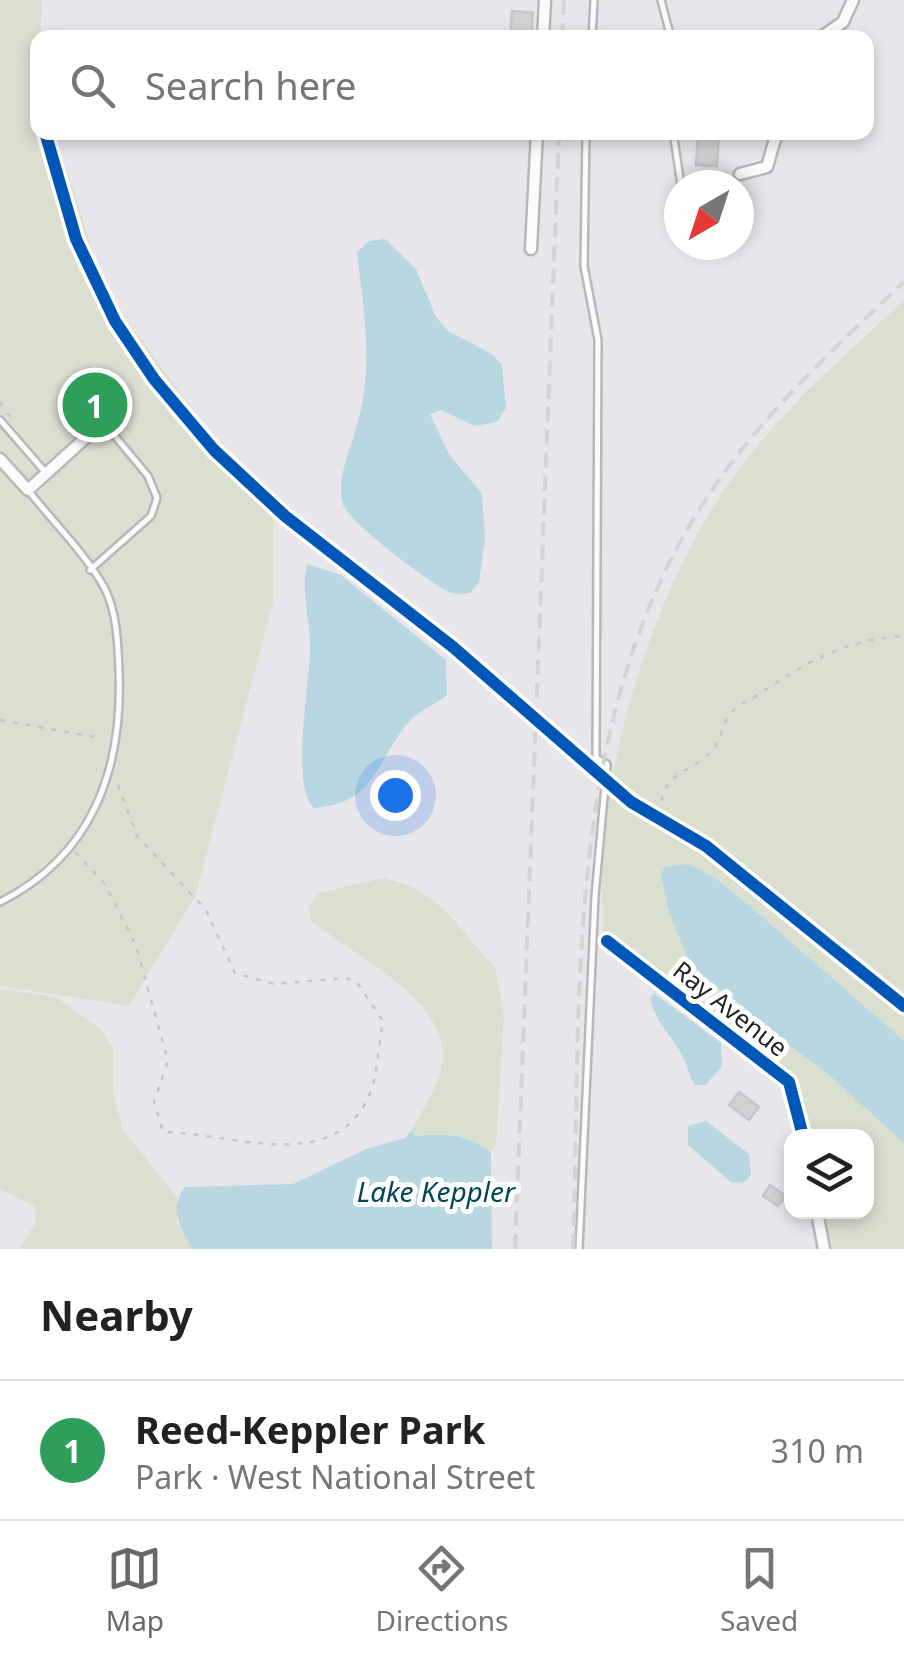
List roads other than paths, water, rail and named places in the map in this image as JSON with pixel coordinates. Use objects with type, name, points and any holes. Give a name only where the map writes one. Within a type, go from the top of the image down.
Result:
[{"type":"street","points":[[543,30],[545,0]]},
{"type":"street","points":[[832,30],[843,22],[853,0]]},
{"type":"street","points":[[531,249],[538,140]]},
{"type":"street","points":[[754,171],[767,167],[775,140]]},
{"type":"street","points":[[0,458],[28,490],[103,422]]},
{"type":"street","name":"Ray Avenue","points":[[607,941],[789,1082],[801,1129]]},
{"type":"street","points":[[818,1219],[824,1249]]},
{"type":"lane","points":[[592,30],[594,0]]},
{"type":"lane","points":[[661,0],[669,30]]},
{"type":"lane","points":[[580,1249],[594,896],[607,764],[596,758],[598,340],[584,266],[586,140]]},
{"type":"lane","points":[[674,140],[679,170]]},
{"type":"lane","points":[[0,420],[46,473]]},
{"type":"lane","points":[[90,570],[151,516],[157,498],[148,476],[103,422]]},
{"type":"lane","points":[[0,902],[40,880],[70,847],[102,794],[112,769],[118,717],[118,648],[110,602],[28,490]]},
{"type":"water","points":[[385,239],[416,269],[436,317],[448,331],[492,354],[502,365],[506,408],[497,422],[474,426],[441,410],[430,414],[449,454],[482,494],[485,538],[479,582],[470,593],[450,592],[423,576],[357,523],[342,502],[343,471],[365,379],[366,336],[357,252],[369,241]]},
{"type":"water","points":[[307,564],[341,575],[446,660],[447,695],[409,722],[362,789],[334,805],[314,808],[303,779],[302,757],[310,649]]},
{"type":"water","points":[[689,864],[714,877],[759,914],[904,1041],[904,1143],[828,1074],[740,1009],[689,962],[668,909],[661,874],[665,867]]},
{"type":"water","points":[[654,993],[721,1043],[722,1066],[706,1085],[695,1085],[682,1055],[656,1014],[650,998]]},
{"type":"water","points":[[706,1121],[749,1154],[751,1175],[746,1182],[732,1183],[688,1145],[688,1126]]},
{"type":"water","name":"Lake Keppler","points":[[411,1131],[416,1136],[465,1138],[491,1152],[492,1249],[192,1249],[180,1226],[177,1203],[185,1187],[293,1184],[366,1149],[405,1138]]},
{"type":"railway","points":[[562,30],[564,0]]},
{"type":"railway","points":[[515,1249],[559,140]]},
{"type":"railway","points":[[573,1249],[581,956],[589,859],[604,763],[627,669],[662,579],[710,493],[801,382],[904,282]]},
{"type":"place","name":"Reed-Keppler Park","points":[[95,405]]}]
